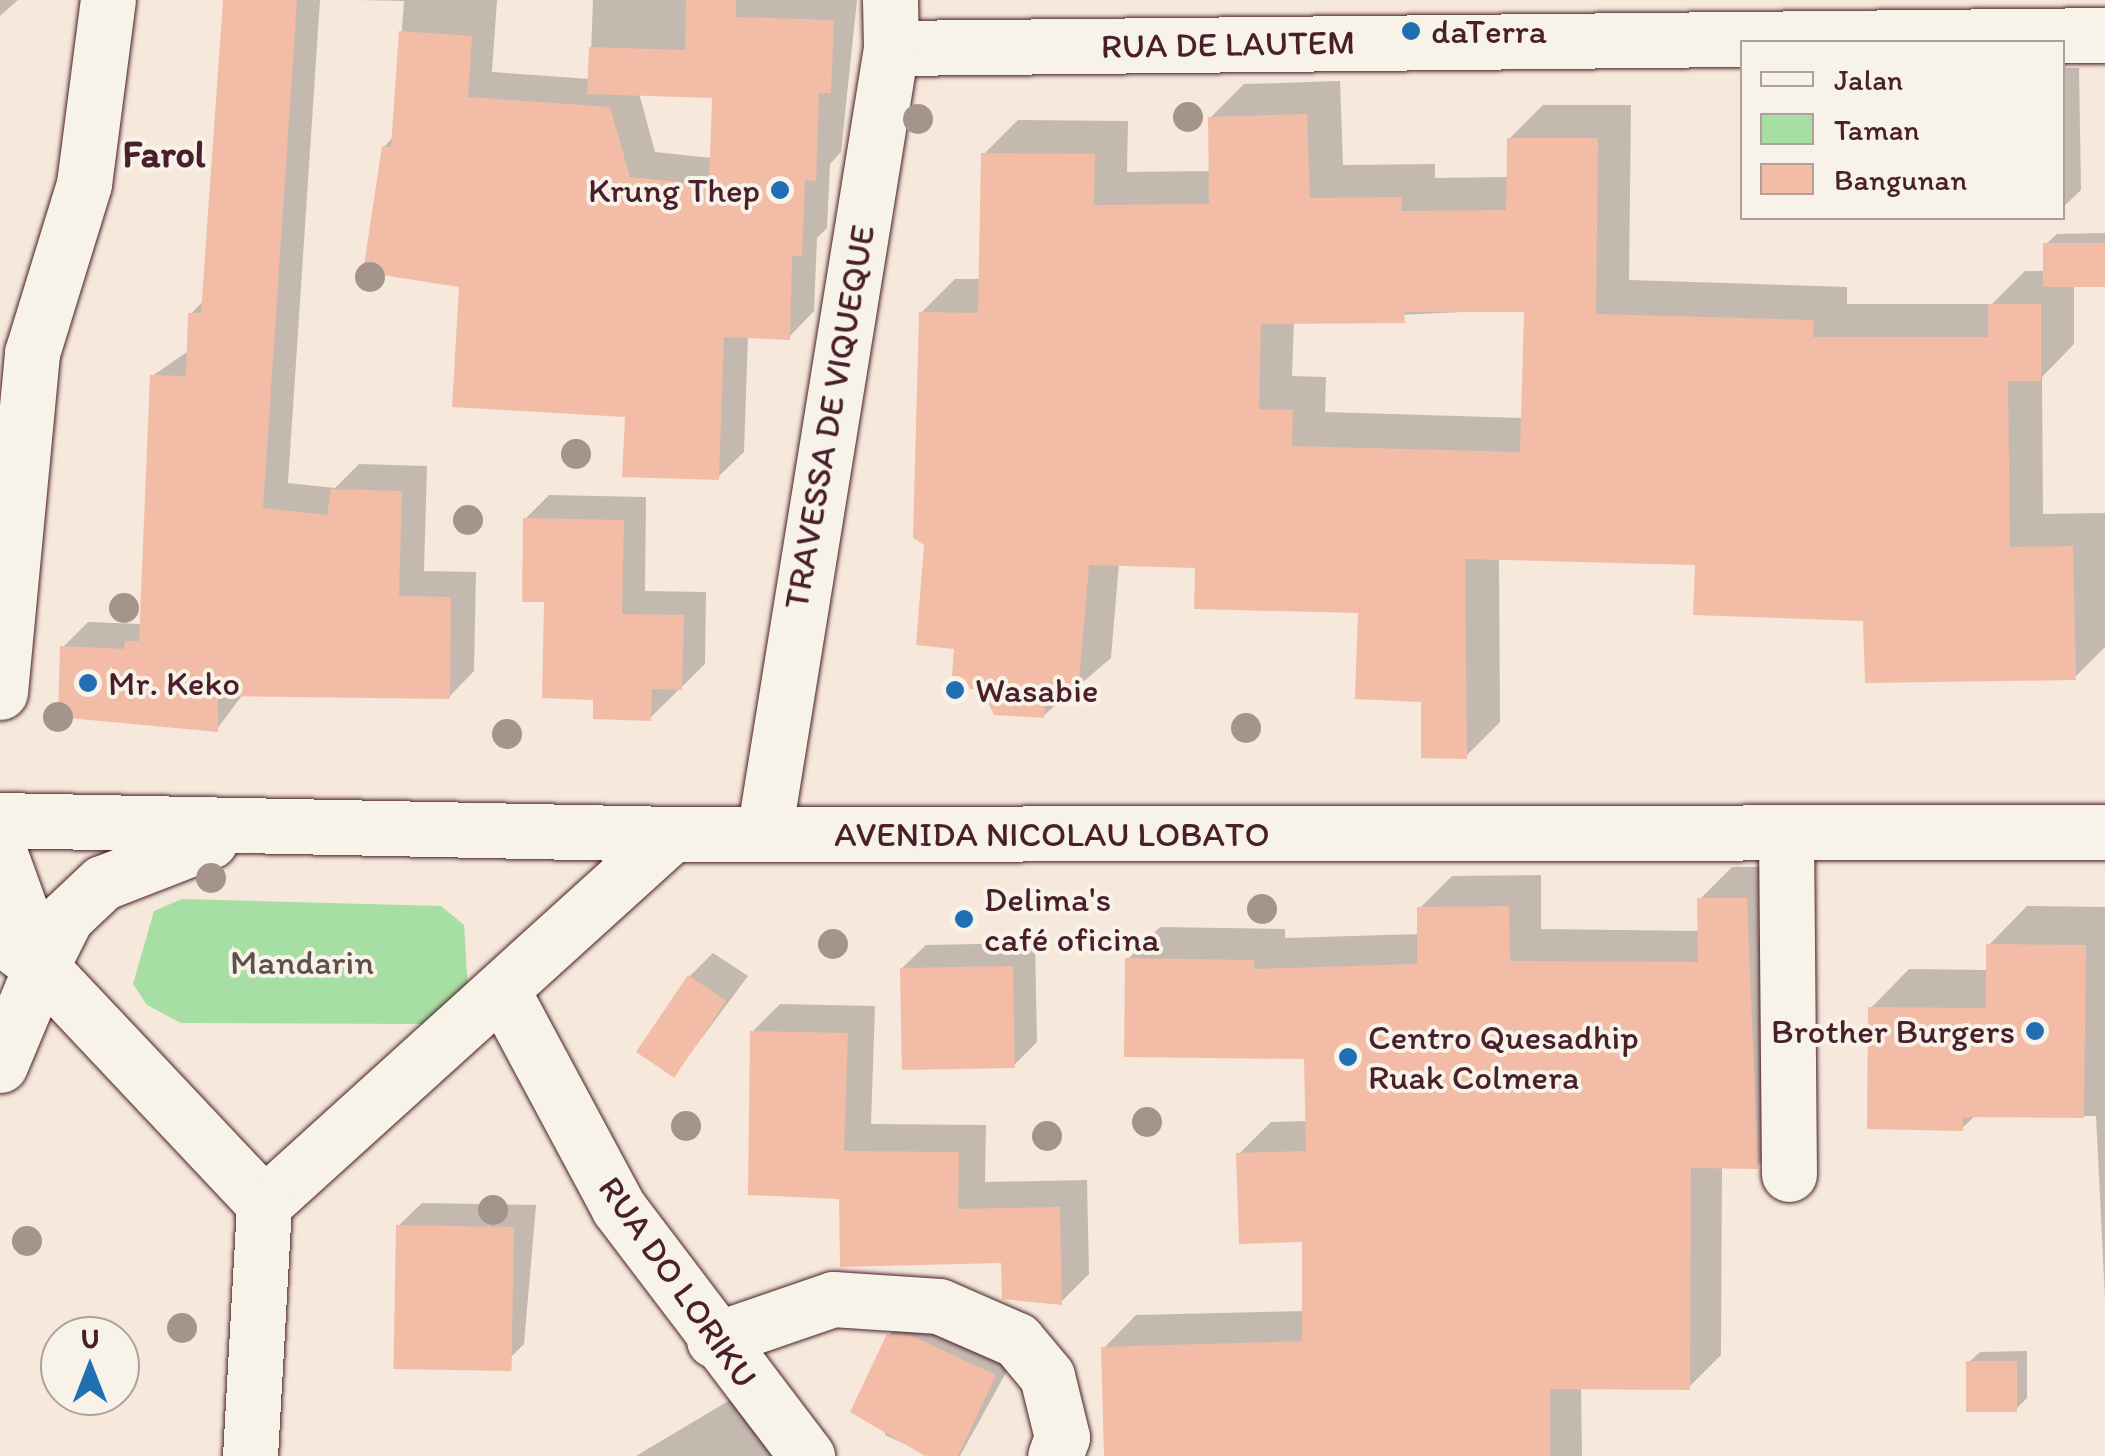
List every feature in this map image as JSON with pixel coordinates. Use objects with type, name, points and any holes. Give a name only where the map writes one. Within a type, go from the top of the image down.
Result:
[{"type":"main road","points":[[0,692],[32,353],[84,184],[108,0]]},
{"type":"main road","name":"RUA DE LAUTEM","points":[[891,24],[2105,35]]},
{"type":"main road","name":"TRAVESSA DE VIQUEQUE","points":[[764,834],[891,24]]},
{"type":"main road","name":"AVENIDA NICOLAU LOBATO","points":[[0,820],[242,830],[672,834],[2105,832]]},
{"type":"main road","points":[[21,952],[102,883],[242,830]]},
{"type":"main road","points":[[1786,832],[1788,1174]]},
{"type":"main road","points":[[250,1456],[264,1204],[504,994],[672,834]]},
{"type":"main road","points":[[0,854],[21,952],[0,1064]]},
{"type":"main road","points":[[21,952],[264,1204]]},
{"type":"main road","name":"RUA DO LORIKU","points":[[504,994],[618,1206],[714,1340],[807,1456]]},
{"type":"main road","points":[[714,1340],[832,1299],[939,1306],[1017,1340],[1048,1376],[1062,1437],[1055,1456]]},
{"type":"green space","name":"Mandarin","points":[[182,899],[441,906],[464,925],[468,990],[424,1024],[181,1023],[147,1005],[133,984],[154,911]]},
{"type":"building","points":[[223,0],[297,0],[263,508],[327,515],[331,489],[402,491],[399,596],[451,597],[450,699],[218,696],[218,732],[58,717],[60,646],[124,649],[125,641],[139,641],[150,375],[186,376],[188,313],[201,313]]},
{"type":"building","points":[[686,0],[736,0],[736,17],[834,20],[831,93],[819,93],[816,181],[805,180],[802,256],[792,256],[790,340],[724,337],[719,480],[622,477],[625,417],[452,407],[459,287],[363,272],[382,146],[391,147],[399,31],[472,36],[468,97],[610,107],[630,177],[709,185],[712,98],[587,94],[589,47],[685,50]]},
{"type":"building","points":[[1307,114],[1310,198],[1402,197],[1402,211],[1506,210],[1507,138],[1598,138],[1596,314],[1814,320],[1813,337],[1988,337],[1988,304],[2041,304],[2041,381],[2008,381],[2010,547],[2073,546],[2076,680],[1865,683],[1863,621],[1693,615],[1695,565],[1465,559],[1467,759],[1421,758],[1421,702],[1355,699],[1358,613],[1194,609],[1195,568],[1089,565],[1078,695],[1046,692],[1044,718],[994,715],[982,690],[951,687],[954,649],[916,645],[924,545],[913,538],[919,312],[978,313],[981,153],[1095,154],[1094,205],[1209,204],[1208,117]],"holes":[[[1404,312],[1524,312],[1520,452],[1292,446],[1293,410],[1259,409],[1261,324],[1405,323]]]},
{"type":"building","points":[[2043,243],[2105,243],[2105,287],[2043,287]]},
{"type":"building","points":[[523,518],[624,520],[622,614],[684,615],[682,690],[652,689],[651,721],[593,719],[593,700],[542,698],[544,602],[522,602]]},
{"type":"building","points":[[1697,898],[1747,898],[1758,1169],[1691,1168],[1690,1390],[1550,1389],[1550,1456],[1104,1456],[1101,1347],[1302,1341],[1302,1242],[1239,1244],[1236,1153],[1306,1151],[1304,1059],[1124,1057],[1125,958],[1254,960],[1254,969],[1417,964],[1417,907],[1509,906],[1510,961],[1698,962]]},
{"type":"building","points":[[1986,944],[2086,945],[2084,1118],[1963,1117],[1963,1131],[1867,1129],[1868,1007],[1986,1008]]},
{"type":"building","points":[[1013,966],[1015,1068],[902,1070],[900,968]]},
{"type":"building","points":[[688,975],[726,1001],[674,1078],[636,1052]]},
{"type":"building","points":[[750,1031],[848,1033],[844,1151],[959,1152],[958,1209],[1060,1207],[1062,1305],[1002,1299],[1001,1263],[840,1267],[839,1199],[748,1195]]},
{"type":"building","points":[[396,1225],[514,1227],[511,1371],[393,1369]]},
{"type":"building","points":[[887,1334],[912,1336],[996,1375],[958,1456],[925,1456],[850,1412]]},
{"type":"building","points":[[1966,1361],[2017,1361],[2017,1412],[1966,1412]]},
{"type":"place","name":"daTerra","points":[[1411,31]]},
{"type":"place","name":"Krung Thep","points":[[780,190]]},
{"type":"place","name":"Mr. Keko","points":[[88,683]]},
{"type":"place","name":"Wasabie","points":[[955,690]]},
{"type":"place","name":"Delima's café oficina","points":[[964,919]]},
{"type":"place","name":"Brother Burgers","points":[[2035,1031]]},
{"type":"place","name":"Centro Quesadhip Ruak Colmera","points":[[1348,1057]]},
{"type":"district","name":"Farol","points":[[164,155]]}]
